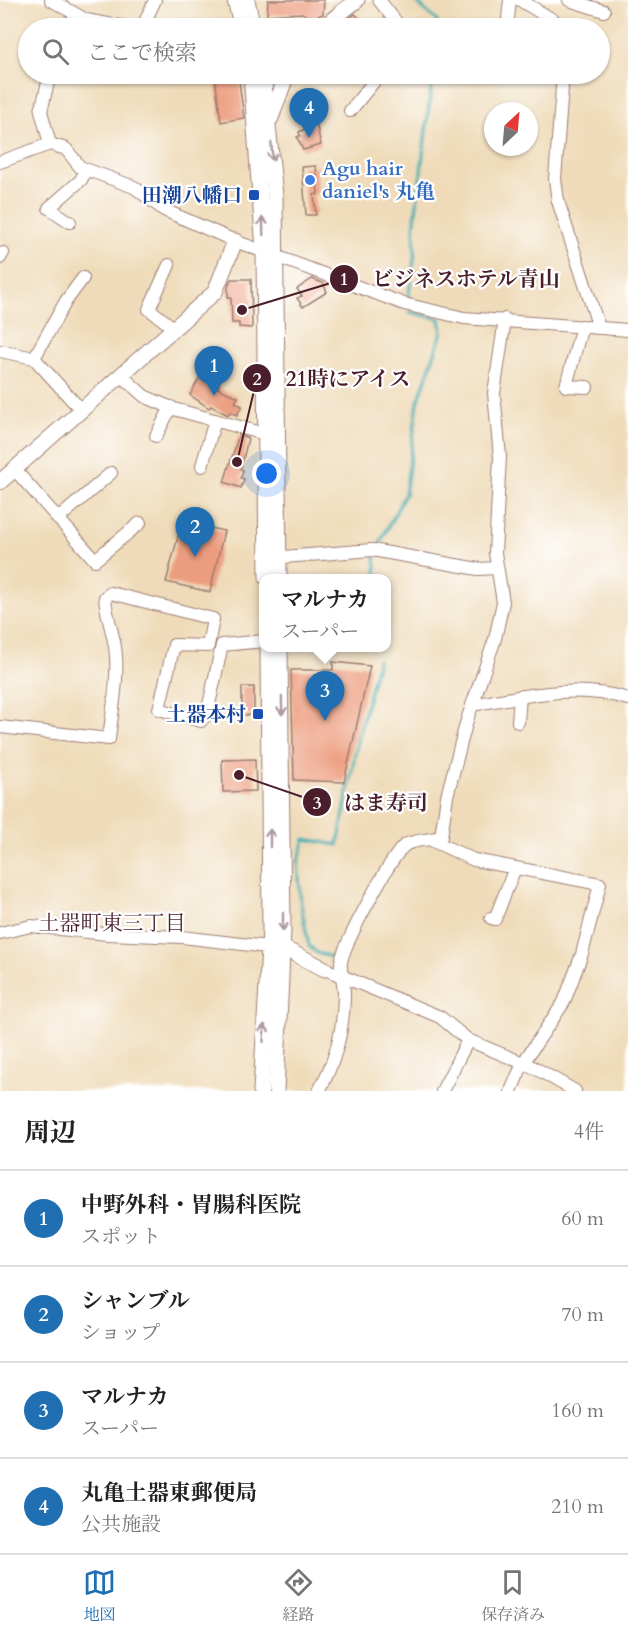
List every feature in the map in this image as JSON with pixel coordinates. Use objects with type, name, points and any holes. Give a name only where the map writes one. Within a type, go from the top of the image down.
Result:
[{"type":"street","points":[[51,0],[75,18]]},
{"type":"street","points":[[147,18],[155,0]]},
{"type":"street","points":[[235,0],[240,18]]},
{"type":"street","points":[[247,0],[251,18]]},
{"type":"street","points":[[334,18],[357,0]]},
{"type":"street","points":[[379,0],[393,18]]},
{"type":"street","points":[[508,18],[510,0]]},
{"type":"street","points":[[520,0],[550,18]]},
{"type":"street","points":[[570,0],[604,11]]},
{"type":"street","points":[[48,84],[41,111],[51,144]]},
{"type":"street","points":[[253,84],[263,123]]},
{"type":"street","points":[[263,84],[270,252],[273,558],[278,574]]},
{"type":"street","points":[[263,123],[282,84]]},
{"type":"street","points":[[350,111],[372,84]]},
{"type":"street","points":[[562,84],[555,179],[558,201],[599,328]]},
{"type":"street","points":[[0,162],[51,144],[66,149],[80,167],[134,187],[164,210],[235,241],[415,307],[464,318],[505,319],[628,330]]},
{"type":"street","points":[[70,222],[49,208],[81,180],[86,170]]},
{"type":"street","points":[[0,483],[215,292],[235,241]]},
{"type":"street","points":[[169,265],[149,309],[175,329]]},
{"type":"street","points":[[34,358],[66,301],[83,278]]},
{"type":"street","points":[[319,1091],[340,1042],[344,1015],[344,977],[341,963],[361,916],[396,856],[407,844],[441,837],[447,796],[472,705],[495,639],[502,602],[495,553],[500,457],[494,393],[505,319]]},
{"type":"street","points":[[582,326],[566,386],[587,387]]},
{"type":"street","points":[[0,351],[34,358],[82,411]]},
{"type":"street","points":[[122,376],[144,396],[171,407],[271,436]]},
{"type":"street","points":[[156,436],[171,407]]},
{"type":"street","points":[[202,466],[215,420]]},
{"type":"street","points":[[15,470],[95,560],[140,523]]},
{"type":"street","points":[[58,519],[111,473]]},
{"type":"street","points":[[273,558],[372,550],[478,569],[497,568]]},
{"type":"street","points":[[268,574],[273,558]]},
{"type":"street","points":[[0,727],[109,739],[116,676],[113,632],[106,617],[105,597],[111,593],[213,619],[208,646]]},
{"type":"street","points":[[222,645],[207,714],[201,721],[159,709],[174,645],[208,646],[259,641]]},
{"type":"street","points":[[261,1091],[276,948],[268,652]]},
{"type":"street","points":[[276,1091],[280,652]]},
{"type":"street","points":[[472,705],[548,692],[591,691],[628,699]]},
{"type":"street","points":[[518,722],[520,696]]},
{"type":"street","points":[[431,840],[474,860],[600,884],[582,954],[564,1002],[523,1063],[512,1091]]},
{"type":"street","points":[[491,918],[495,919],[515,868]]},
{"type":"street","points":[[0,933],[31,926],[107,934],[182,937],[276,948],[440,1017],[468,1040],[523,1063],[575,1091]]},
{"type":"street","points":[[442,1091],[468,1040]]},
{"type":"building","points":[[268,0],[324,0],[323,14],[313,18],[302,13],[267,15]]},
{"type":"building","points":[[216,84],[239,84],[244,118],[221,122]]},
{"type":"building","points":[[316,123],[321,145],[303,150],[297,137],[300,136],[299,132]]},
{"type":"building","points":[[316,166],[318,194],[314,195],[316,215],[306,215],[302,167]]},
{"type":"building","points":[[231,279],[251,279],[252,328],[239,327],[239,323],[232,323],[231,297],[228,297],[228,286]]},
{"type":"building","points":[[312,279],[323,283],[327,292],[303,307],[297,298],[302,296],[297,289]]},
{"type":"building","points":[[201,375],[219,384],[217,388],[238,397],[235,402],[242,406],[237,415],[230,412],[228,415],[211,406],[209,408],[190,395]]},
{"type":"building","points":[[239,435],[248,438],[241,469],[243,470],[241,478],[244,479],[241,488],[224,482]]},
{"type":"building","points":[[197,525],[224,531],[210,592],[166,582],[180,529],[195,532]]},
{"type":"building","points":[[333,662],[370,666],[344,782],[294,780],[291,670],[333,670]]},
{"type":"building","points":[[242,687],[254,687],[254,715],[242,715]]},
{"type":"building","points":[[255,759],[256,791],[223,792],[222,760]]},
{"type":"waterway","points":[[414,0],[434,18]]},
{"type":"waterway","points":[[408,299],[415,253],[414,228],[432,84]]},
{"type":"waterway","points":[[380,543],[405,494],[418,402],[442,332],[440,319],[410,312]]},
{"type":"waterway","points":[[375,557],[377,574]]},
{"type":"waterway","points":[[335,958],[317,953],[309,946],[301,905],[298,863],[305,839],[338,845],[358,738],[378,660]]},
{"type":"place","name":"丸亀土器東郵便局","points":[[309,138]]},
{"type":"place","name":"Agu hair daniel's 丸亀","points":[[310,180]]},
{"type":"place","name":"田潮八幡口","points":[[254,195]]},
{"type":"place","name":"ビジネスホテル青山","points":[[242,310]]},
{"type":"place","name":"中野外科・胃腸科医院","points":[[214,396]]},
{"type":"place","name":"21時にアイス","points":[[237,462]]},
{"type":"place","name":"シャンブル","points":[[195,557]]},
{"type":"place","name":"土器本村","points":[[258,714]]},
{"type":"place","name":"マルナカ","points":[[325,721]]},
{"type":"place","name":"はま寿司","points":[[239,775]]},
{"type":"district","name":"土器町東三丁目","points":[[112,923]]}]
